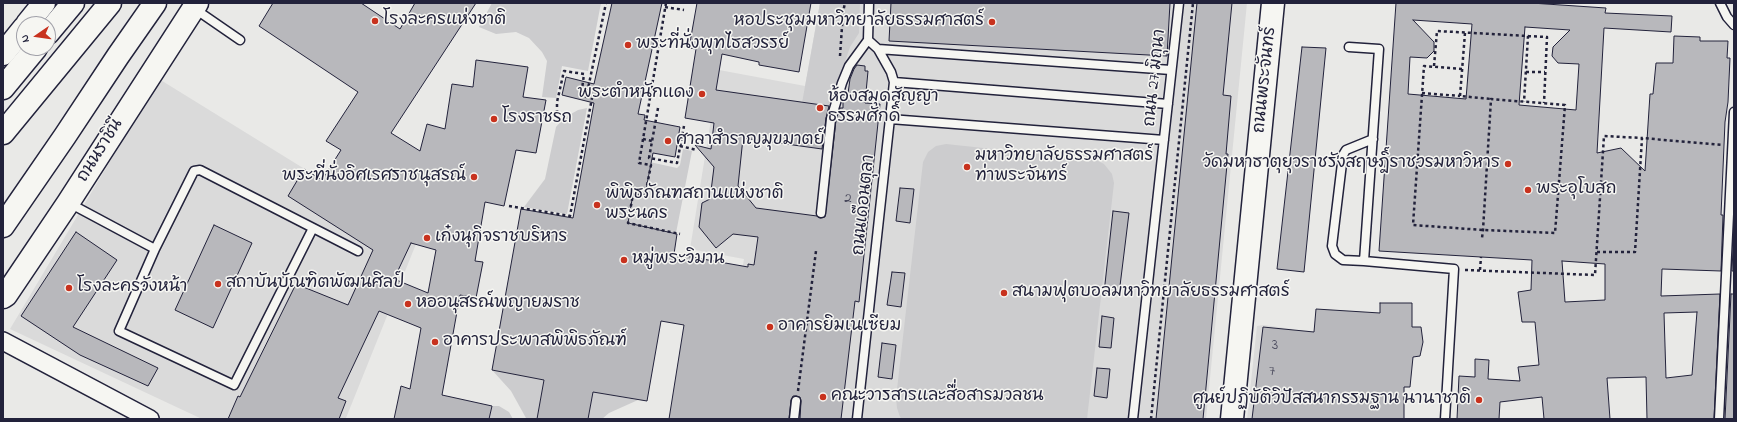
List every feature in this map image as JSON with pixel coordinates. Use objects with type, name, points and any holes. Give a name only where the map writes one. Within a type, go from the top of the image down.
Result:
[{"type":"street","points":[[33,16],[44,3]]},
{"type":"street","points":[[56,23],[73,3]]},
{"type":"street","points":[[3,133],[110,3]]},
{"type":"street","points":[[3,226],[155,3]]},
{"type":"street","name":"ถนนพระจันทร์","points":[[1232,419],[1273,3]]},
{"type":"street","name":"ถนนราชินี","points":[[3,297],[68,203],[192,5]]},
{"type":"street","points":[[3,54],[16,38]]},
{"type":"street","points":[[3,88],[29,56]]},
{"type":"street","points":[[3,341],[150,419]]},
{"type":"lane","points":[[821,212],[831,119],[849,66],[868,40],[869,3]]},
{"type":"lane","name":"ถนน 27 มิถุนา","points":[[1133,419],[1179,3]]},
{"type":"lane","points":[[1720,3],[1727,17],[1734,26]]},
{"type":"lane","points":[[192,5],[240,40]]},
{"type":"lane","name":"ถนนเดือนตุลา","points":[[857,419],[894,82],[891,72],[878,49],[868,40]]},
{"type":"lane","points":[[1349,47],[1379,49],[1364,261]]},
{"type":"lane","points":[[878,49],[1171,70]]},
{"type":"lane","points":[[894,82],[1168,104]]},
{"type":"lane","points":[[1718,419],[1734,112]]},
{"type":"lane","points":[[890,120],[1164,140]]},
{"type":"lane","points":[[1373,139],[1346,150],[1343,155],[1332,246],[1335,254],[1343,260],[1454,270],[1445,419]]},
{"type":"lane","points":[[313,228],[234,385],[119,331],[155,249],[194,171],[198,170],[313,228],[358,251]]},
{"type":"lane","points":[[68,203],[155,249]]},
{"type":"lane","points":[[794,419],[796,401]]},
{"type":"path","points":[[586,98],[606,3]]},
{"type":"path","points":[[1150,419],[1193,3]]},
{"type":"path","points":[[680,234],[628,223],[633,194],[646,196],[651,166],[639,163],[666,5],[684,10]]},
{"type":"path","points":[[1434,66],[1436,31],[1546,37],[1544,103]]},
{"type":"path","points":[[1460,96],[1465,33]]},
{"type":"path","points":[[1524,102],[1528,36]]},
{"type":"path","points":[[1422,93],[1565,105],[1555,233],[1413,225],[1422,93],[1424,66],[1462,69]]},
{"type":"path","points":[[557,113],[557,102],[564,71],[591,76]]},
{"type":"path","points":[[1526,72],[1545,72]]},
{"type":"path","points":[[581,97],[584,74]]},
{"type":"path","points":[[509,206],[570,216],[592,98]]},
{"type":"path","points":[[1482,238],[1491,99]]},
{"type":"path","points":[[658,108],[649,158],[677,163],[684,126]]},
{"type":"path","points":[[1454,270],[1595,275],[1604,136],[1732,146]]},
{"type":"path","points":[[1597,252],[1636,252],[1642,138]]},
{"type":"path","points":[[643,139],[652,141]]},
{"type":"path","points":[[680,146],[697,150]]},
{"type":"path","points":[[796,401],[816,251]]},
{"type":"path","points":[[1480,270],[1481,257]]},
{"type":"shaded area","points":[[492,3],[601,3],[588,71],[562,66],[556,98],[542,97],[547,61],[542,52],[529,38],[516,32],[496,34],[479,27]]},
{"type":"shaded area","name":"มหาวิทยาลัยธรรมศาสตร์ ท่าพระจันทร์","points":[[820,3],[1247,3],[1206,419],[716,419],[744,259],[690,249],[719,70],[805,86]]},
{"type":"shaded area","points":[[820,3],[860,3],[859,33],[850,47],[830,106],[802,103]]},
{"type":"shaded area","name":"สถาบันบัณฑิตพัฒนศิลป์","points":[[159,79],[418,239],[346,418],[349,419],[202,419],[10,329]]},
{"type":"shaded area","points":[[587,108],[567,214],[524,207],[545,179],[556,127],[564,118],[578,110]]},
{"type":"shaded area","name":"สนามฟุตบอลมหาวิทยาลัยธรรมศาสตร์","points":[[946,144],[1096,160],[1104,164],[1112,174],[1114,183],[1087,419],[902,419],[900,417],[896,398],[923,162],[928,152],[936,146]]},
{"type":"shaded area","points":[[683,149],[692,151],[676,233],[628,223],[633,195],[646,197],[652,165],[641,163],[645,161],[677,168],[680,165]]},
{"type":"shaded area","points":[[1264,325],[1292,329],[1283,419],[1247,419],[1257,326]]},
{"type":"shaded area","points":[[492,370],[544,380],[537,419],[526,418],[511,391]]},
{"type":"shaded area","points":[[593,392],[638,400],[609,413],[602,419],[588,419]]},
{"type":"shaded area","points":[[492,406],[499,406],[509,412],[513,419],[489,419]]},
{"type":"building","points":[[273,3],[361,3],[400,29],[415,3],[476,3],[391,133],[420,151],[427,124],[445,129],[452,84],[473,87],[476,60],[528,67],[523,97],[546,100],[536,153],[516,150],[504,206],[485,202],[475,261],[483,262],[476,298],[460,295],[442,395],[492,406],[489,419],[394,419],[401,386],[410,389],[421,328],[379,311],[338,398],[346,401],[339,419],[228,419],[238,396],[240,397],[296,284],[348,305],[373,250],[288,196],[304,169],[322,180],[341,150],[326,141],[358,92],[259,26]],"holes":[[[411,243],[436,250],[428,293],[394,279]]]},
{"type":"building","points":[[612,3],[662,3],[638,114],[645,115],[644,120],[680,127],[675,157],[653,153],[645,195],[633,194],[628,223],[677,234],[674,254],[748,267],[748,264],[754,265],[758,237],[733,234],[716,248],[699,227],[702,203],[710,199],[714,167],[695,145],[711,149],[714,123],[685,118],[696,49],[689,48],[697,3],[811,3],[799,72],[759,65],[759,62],[722,54],[716,90],[829,106],[822,149],[743,138],[738,186],[756,208],[817,216],[820,218],[825,217],[836,120],[840,108],[843,108],[843,100],[847,101],[850,79],[854,69],[857,65],[865,66],[865,71],[868,71],[865,103],[880,104],[859,302],[855,301],[841,419],[800,419],[800,397],[793,396],[791,400],[789,419],[669,419],[684,325],[661,321],[647,401],[593,392],[588,419],[537,419],[544,380],[492,370],[521,209],[573,218],[594,103],[562,95],[566,77],[594,84]]},
{"type":"building","name":"หอประชุมมหาวิทยาลัยธรรมศาสตร์","points":[[891,3],[1170,3],[1167,56],[889,41]]},
{"type":"building","points":[[1197,3],[1232,3],[1223,95],[1231,96],[1226,154],[1228,154],[1203,419],[1156,419]]},
{"type":"building","points":[[1396,3],[1531,3],[1606,8],[1605,13],[1672,16],[1671,32],[1604,28],[1597,153],[1621,148],[1645,171],[1650,94],[1653,94],[1656,63],[1673,63],[1674,36],[1700,37],[1700,41],[1728,41],[1727,58],[1730,58],[1728,102],[1725,122],[1721,215],[1723,215],[1721,271],[1662,269],[1661,296],[1720,294],[1714,419],[1647,419],[1646,377],[1607,378],[1610,419],[1544,419],[1542,397],[1500,402],[1499,419],[1457,419],[1459,376],[1475,377],[1475,359],[1489,360],[1488,379],[1520,381],[1518,367],[1539,365],[1535,322],[1522,322],[1518,292],[1531,290],[1532,260],[1379,251]],"holes":[[[1413,20],[1472,24],[1466,99],[1408,94],[1410,57],[1427,58],[1434,51],[1434,42]],[[1525,27],[1570,30],[1553,47],[1552,56],[1558,63],[1579,64],[1576,110],[1519,105]],[[1562,261],[1605,264],[1605,300],[1565,302]],[[1697,312],[1692,375],[1666,378],[1664,313]]]},
{"type":"building","points":[[1302,47],[1326,48],[1304,272],[1277,269]]},
{"type":"building","points":[[900,188],[914,189],[910,223],[896,221]]},
{"type":"building","points":[[1113,211],[1129,213],[1119,294],[1104,293]]},
{"type":"building","points":[[214,225],[252,243],[213,328],[175,310]]},
{"type":"building","points":[[1734,225],[1734,271],[1732,271]]},
{"type":"building","name":"โรงละครวังหน้า","points":[[76,232],[117,260],[73,327],[158,368],[148,386],[80,355],[21,316]]},
{"type":"building","points":[[892,272],[905,273],[901,307],[887,305]]},
{"type":"building","points":[[1731,294],[1734,294],[1734,419],[1725,419]]},
{"type":"building","points":[[1380,303],[1412,303],[1412,327],[1421,327],[1423,342],[1420,356],[1413,357],[1410,387],[1404,387],[1404,419],[1252,419],[1263,327],[1314,332],[1316,309],[1380,313]]},
{"type":"building","points":[[1102,316],[1114,318],[1111,348],[1099,347]]},
{"type":"building","points":[[882,343],[896,345],[892,379],[878,377]]},
{"type":"building","points":[[1097,368],[1110,369],[1107,398],[1094,396]]},
{"type":"place","name":"โรงละครแห่งชาติ","points":[[375,21]]},
{"type":"place","name":"หอประชุมมหาวิทยาลัยธรรมศาสตร์","points":[[992,22]]},
{"type":"place","name":"พระที่นั่งพุทไธสวรรย์","points":[[628,45]]},
{"type":"place","name":"พระตำหนักแดง","points":[[702,94]]},
{"type":"place","name":"ห้องสมุดสัญญา ธรรมศักดิ์","points":[[820,108]]},
{"type":"place","name":"โรงราชรถ","points":[[494,119]]},
{"type":"place","name":"ศาลาสำราญมุขมาตย์","points":[[668,141]]},
{"type":"place","name":"วัดมหาธาตุยุวราชรังสฤษฎิ์ราชวรมหาวิหาร","points":[[1508,164]]},
{"type":"place","name":"มหาวิทยาลัยธรรมศาสตร์ ท่าพระจันทร์","points":[[967,167]]},
{"type":"place","name":"พระที่นั่งอิศเรศราชนุสรณ์","points":[[474,177]]},
{"type":"place","name":"พระอุโบสถ","points":[[1528,190]]},
{"type":"place","name":"พิพิธภัณฑสถานแห่งชาติ พระนคร","points":[[597,205]]},
{"type":"place","name":"เก๋งนุกิจราชบริหาร","points":[[427,238]]},
{"type":"place","name":"หมู่พระวิมาน","points":[[624,260]]},
{"type":"place","name":"สถาบันบัณฑิตพัฒนศิลป์","points":[[218,284]]},
{"type":"place","name":"โรงละครวังหน้า","points":[[69,288]]},
{"type":"place","name":"สนามฟุตบอลมหาวิทยาลัยธรรมศาสตร์","points":[[1004,293]]},
{"type":"place","name":"หออนุสรณ์พญายมราช","points":[[408,304]]},
{"type":"place","name":"อาคารยิมเนเซียม","points":[[770,327]]},
{"type":"place","name":"อาคารประพาสพิพิธภัณฑ์","points":[[435,342]]},
{"type":"place","name":"คณะวารสารและสื่อสารมวลชน","points":[[823,397]]},
{"type":"place","name":"ศูนย์ปฏิบัติวิปัสสนากรรมฐาน นานาชาติ","points":[[1479,400]]}]
